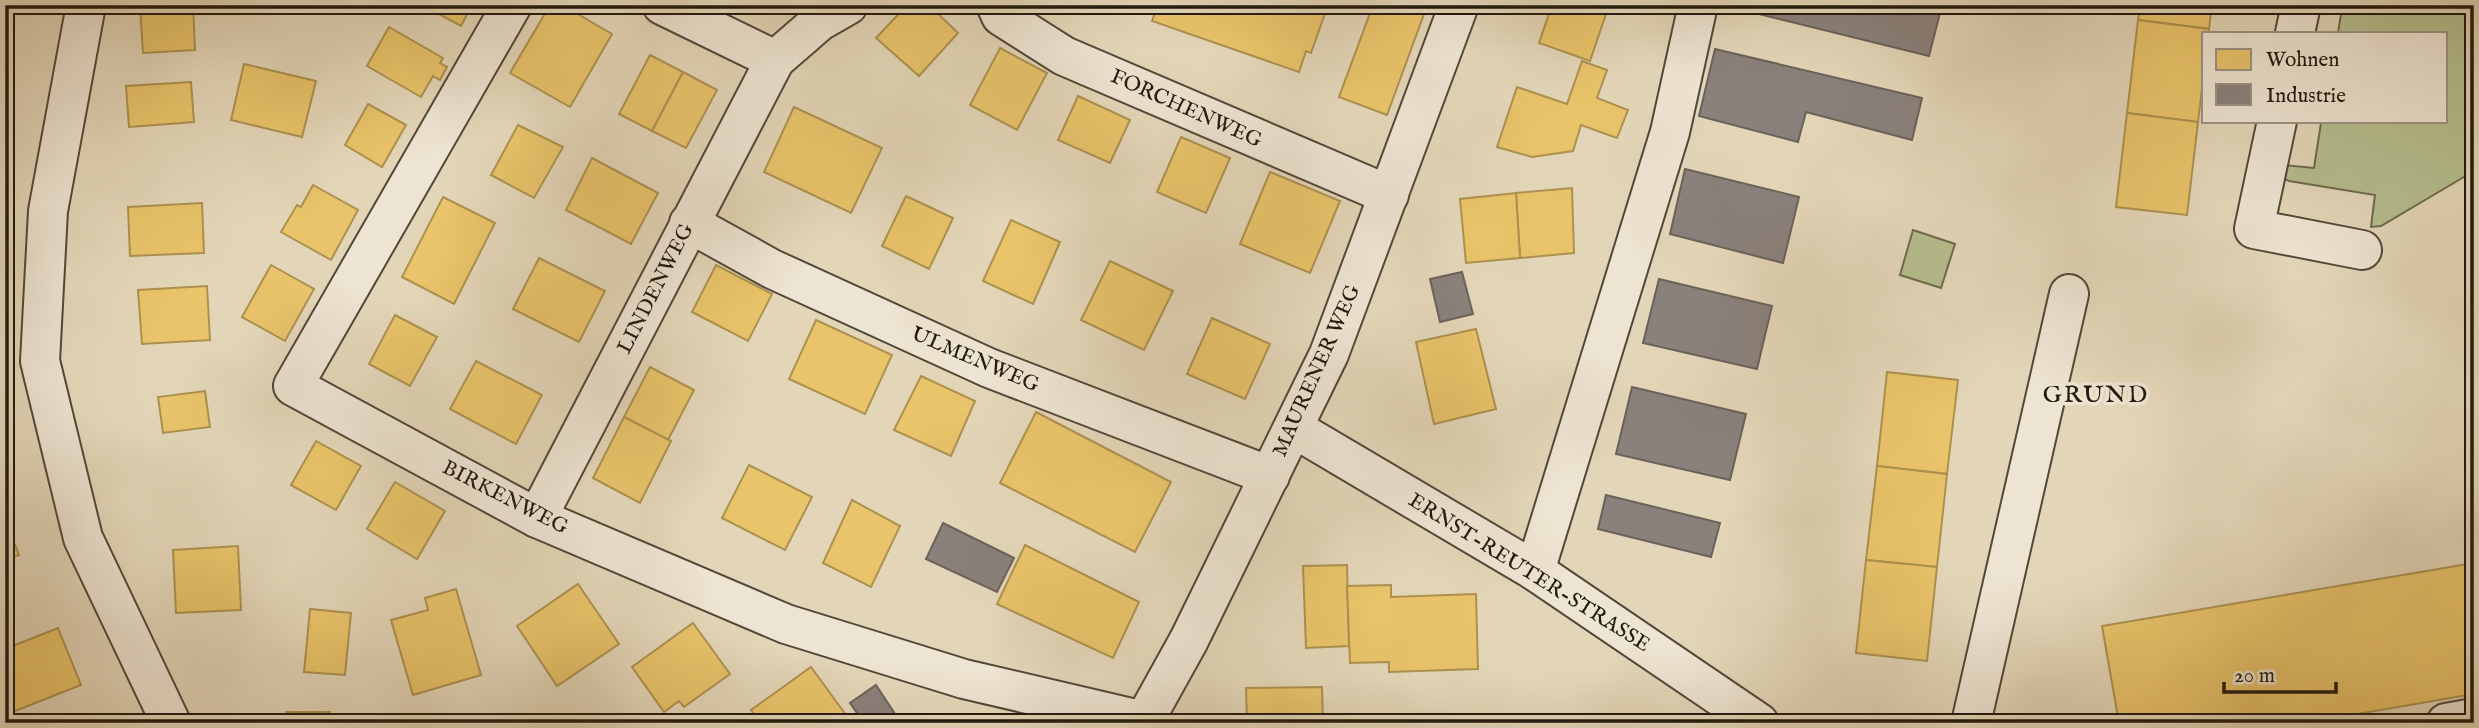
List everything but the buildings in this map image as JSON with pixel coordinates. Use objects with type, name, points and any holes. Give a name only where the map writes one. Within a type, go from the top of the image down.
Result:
[{"type":"street","points":[[86,5],[48,211],[40,361],[83,538],[171,723]]},
{"type":"street","name":"BIRKENWEG","points":[[512,5],[293,386],[537,518],[786,624],[964,679],[1143,722]]},
{"type":"street","points":[[662,5],[775,60]]},
{"type":"street","name":"FORCHENWEG","points":[[996,5],[1001,16],[1064,56],[1389,195]]},
{"type":"street","name":"MAURENER WEG","points":[[1143,722],[1189,640],[1295,429],[1329,354],[1459,5]]},
{"type":"street","points":[[1535,571],[1670,132],[1698,5]]},
{"type":"street","points":[[2295,32],[2301,5]]},
{"type":"street","name":"LINDENWEG","points":[[537,518],[775,60],[829,11]]},
{"type":"street","points":[[2277,122],[2254,229],[2362,250]]},
{"type":"street","name":"ULMENWEG","points":[[690,223],[772,269],[989,368],[1270,476]]},
{"type":"street","points":[[1970,723],[2068,294]]},
{"type":"street","name":"ERNST-REUTER-STRASSE","points":[[1295,429],[1535,571],[1759,723]]},
{"type":"street","points":[[2446,723],[2474,718]]},
{"type":"green space","points":[[2313,5],[2474,5],[2474,171],[2381,226],[2371,227],[2375,195],[2289,181],[2281,177],[2283,165],[2314,168],[2321,123],[2314,122],[2448,122],[2448,32],[2338,32],[2341,14],[2313,8]]},
{"type":"green space","points":[[1913,230],[1955,244],[1941,288],[1900,275]]},
{"type":"district","name":"GRUND","points":[[2096,395]]}]
